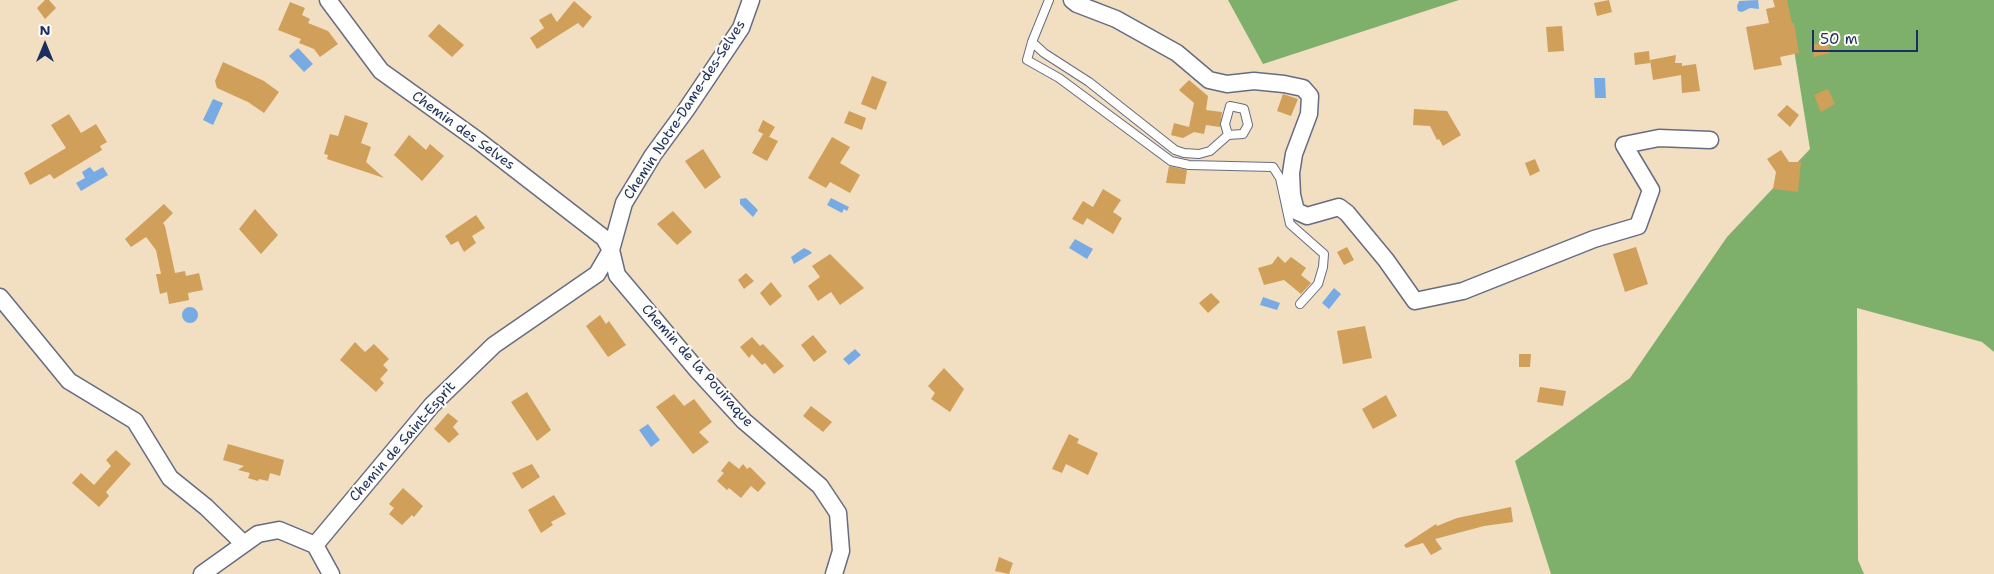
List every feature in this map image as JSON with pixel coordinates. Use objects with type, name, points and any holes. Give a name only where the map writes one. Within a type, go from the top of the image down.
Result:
[{"type":"street","name":"Chemin des Selves","points":[[328,0],[381,71],[584,220],[604,238],[611,250]]},
{"type":"street","name":"Chemin Notre-Dame-des-Selves","points":[[611,250],[624,202],[653,154],[686,110],[740,28],[751,0]]},
{"type":"street","points":[[1072,0],[1077,4],[1116,19],[1177,53],[1209,80],[1227,84],[1254,81],[1303,88],[1310,96],[1309,114],[1294,154],[1291,188],[1296,210],[1307,216],[1339,208],[1346,213],[1386,260],[1414,301],[1463,291],[1594,240],[1638,226],[1652,190],[1624,145],[1659,138],[1710,140]]},
{"type":"street","name":"Chemin de Saint-Esprit","points":[[315,546],[432,405],[494,345],[597,274],[611,250]]},
{"type":"street","name":"Chemin de la Pouiraque","points":[[611,250],[617,274],[698,371],[744,421],[820,486],[838,513],[841,551],[834,574]]},
{"type":"street","points":[[0,297],[69,381],[134,421],[170,478],[206,507],[244,544]]},
{"type":"street","points":[[202,574],[258,534],[279,530],[315,546],[330,574]]},
{"type":"lane","points":[[1049,0],[1032,42],[1028,60],[1059,78],[1171,161],[1189,165],[1273,166],[1280,178],[1290,224],[1324,254],[1324,267],[1318,284],[1300,304]]},
{"type":"lane","points":[[1032,42],[1044,53],[1089,82],[1175,150],[1199,154],[1210,151],[1228,134]]},
{"type":"green space","points":[[1228,0],[1459,0],[1263,64]]},
{"type":"green space","points":[[1786,0],[1994,0],[1994,352],[1982,342],[1857,308],[1858,560],[1864,574],[1551,574],[1515,461],[1630,378],[1727,237],[1810,149]]},
{"type":"water","points":[[1758,0],[1759,9],[1750,8],[1742,12],[1738,11],[1739,1]]},
{"type":"water","points":[[298,48],[313,64],[304,72],[289,56]]},
{"type":"water","points":[[1594,78],[1605,78],[1606,98],[1595,98]]},
{"type":"water","points":[[213,99],[223,103],[213,125],[203,120]]},
{"type":"water","points":[[90,167],[94,172],[103,167],[108,175],[81,191],[76,183],[85,178],[82,172]]},
{"type":"water","points":[[746,198],[758,210],[753,217],[740,204],[740,199]]},
{"type":"water","points":[[831,198],[849,207],[847,211],[844,209],[842,213],[827,205]]},
{"type":"water","points":[[1075,239],[1093,249],[1087,259],[1069,248]]},
{"type":"water","points":[[804,248],[812,253],[794,264],[791,257]]},
{"type":"water","points":[[1334,288],[1341,294],[1329,309],[1322,303]]},
{"type":"water","points":[[1263,297],[1280,303],[1277,310],[1260,305]]},
{"type":"water","points":[[190,307],[196,309],[198,315],[196,321],[190,323],[184,321],[182,315],[184,309]]},
{"type":"water","points":[[855,349],[861,355],[849,365],[843,359]]},
{"type":"water","points":[[648,424],[660,440],[651,447],[639,430]]},
{"type":"building","points":[[45,0],[49,0],[56,8],[45,19],[37,8]]},
{"type":"building","points":[[1609,0],[1612,12],[1597,16],[1594,3]]},
{"type":"building","points":[[1773,0],[1787,0],[1792,23],[1794,23],[1799,53],[1780,57],[1782,65],[1754,70],[1746,27],[1769,23],[1766,9],[1775,7]]},
{"type":"building","points":[[574,1],[592,17],[583,28],[578,23],[537,49],[530,38],[544,28],[539,20],[551,13],[557,22]]},
{"type":"building","points":[[290,2],[305,8],[302,15],[310,19],[308,23],[328,31],[338,44],[320,57],[314,49],[299,43],[301,39],[278,30]]},
{"type":"building","points":[[439,24],[464,45],[452,57],[428,36]]},
{"type":"building","points":[[1562,26],[1564,51],[1548,52],[1546,27]]},
{"type":"building","points":[[1828,40],[1830,53],[1814,57],[1812,45]]},
{"type":"building","points":[[1649,51],[1650,63],[1635,65],[1634,53]]},
{"type":"building","points":[[1676,55],[1675,63],[1682,63],[1682,66],[1696,64],[1700,91],[1682,93],[1681,75],[1653,80],[1650,60]]},
{"type":"building","points":[[223,62],[264,81],[279,92],[264,113],[248,102],[217,88],[215,81]]},
{"type":"building","points":[[872,76],[887,82],[876,110],[861,104]]},
{"type":"building","points":[[1189,80],[1208,96],[1206,110],[1222,112],[1220,127],[1206,125],[1204,134],[1194,132],[1183,138],[1171,135],[1174,123],[1189,127],[1194,103],[1179,90]]},
{"type":"building","points":[[1828,89],[1835,104],[1821,112],[1814,95]]},
{"type":"building","points":[[1283,94],[1298,99],[1291,116],[1277,111]]},
{"type":"building","points":[[1787,105],[1799,115],[1790,127],[1777,115]]},
{"type":"building","points":[[1414,109],[1447,111],[1461,135],[1443,146],[1439,139],[1437,140],[1430,126],[1413,125]]},
{"type":"building","points":[[849,111],[866,118],[862,130],[844,123]]},
{"type":"building","points":[[69,114],[81,133],[96,124],[107,142],[100,146],[102,150],[54,179],[50,174],[30,185],[24,173],[66,148],[51,125]]},
{"type":"building","points":[[345,115],[368,123],[361,143],[371,147],[366,162],[384,178],[327,159],[328,155],[324,154],[330,134],[338,136]]},
{"type":"building","points":[[763,120],[775,127],[769,137],[758,131]]},
{"type":"building","points":[[763,134],[778,141],[767,161],[752,153]]},
{"type":"building","points":[[409,135],[426,150],[430,144],[444,156],[422,181],[394,155]]},
{"type":"building","points":[[832,137],[850,147],[840,163],[860,175],[850,193],[830,182],[826,188],[808,178]]},
{"type":"building","points":[[703,149],[721,177],[705,189],[685,161]]},
{"type":"building","points":[[1781,150],[1789,162],[1801,162],[1798,192],[1773,189],[1776,172],[1767,159]]},
{"type":"building","points":[[1535,159],[1540,171],[1530,176],[1525,163]]},
{"type":"building","points":[[1169,166],[1187,170],[1185,184],[1166,183]]},
{"type":"building","points":[[1103,189],[1121,200],[1113,212],[1122,218],[1113,234],[1087,218],[1083,225],[1072,219],[1083,201],[1093,207]]},
{"type":"building","points":[[164,204],[173,213],[163,223],[175,273],[185,271],[186,276],[199,273],[203,290],[188,293],[189,300],[169,304],[167,292],[160,294],[156,274],[161,274],[156,250],[146,237],[131,247],[125,239]]},
{"type":"building","points":[[255,209],[278,235],[261,254],[239,229]]},
{"type":"building","points":[[673,211],[692,232],[677,245],[657,224]]},
{"type":"building","points":[[476,215],[485,228],[472,236],[476,243],[464,252],[458,241],[451,245],[445,236]]},
{"type":"building","points":[[1347,247],[1354,260],[1344,265],[1337,252]]},
{"type":"building","points":[[1636,247],[1648,284],[1625,292],[1613,254]]},
{"type":"building","points":[[830,254],[864,288],[840,305],[831,292],[818,301],[808,286],[820,277],[812,266]]},
{"type":"building","points":[[1278,256],[1285,263],[1291,257],[1306,268],[1301,275],[1311,283],[1301,294],[1284,280],[1264,285],[1258,268],[1272,264]]},
{"type":"building","points":[[746,273],[754,281],[744,289],[738,280]]},
{"type":"building","points":[[771,282],[782,296],[770,306],[760,293]]},
{"type":"building","points":[[1211,293],[1220,302],[1208,313],[1199,303]]},
{"type":"building","points":[[600,315],[606,324],[609,321],[626,345],[608,357],[586,326]]},
{"type":"building","points":[[1365,326],[1372,358],[1343,364],[1337,331]]},
{"type":"building","points":[[813,335],[827,352],[814,362],[801,345]]},
{"type":"building","points":[[752,337],[760,346],[763,344],[784,366],[774,374],[765,363],[762,365],[752,354],[749,358],[740,347]]},
{"type":"building","points":[[355,342],[365,352],[374,344],[389,359],[383,365],[388,370],[380,379],[384,383],[376,392],[340,360]]},
{"type":"building","points":[[1519,354],[1531,354],[1530,367],[1519,367]]},
{"type":"building","points":[[944,368],[964,389],[950,412],[931,399],[935,393],[928,386]]},
{"type":"building","points":[[1540,387],[1566,391],[1563,406],[1537,402]]},
{"type":"building","points":[[527,392],[551,430],[537,441],[511,402]]},
{"type":"building","points":[[674,394],[684,406],[694,399],[712,422],[699,432],[709,442],[693,454],[656,407]]},
{"type":"building","points":[[1386,395],[1397,416],[1373,429],[1362,409]]},
{"type":"building","points":[[811,406],[832,422],[823,432],[803,416]]},
{"type":"building","points":[[448,413],[458,421],[453,427],[459,434],[449,443],[434,429]]},
{"type":"building","points":[[1069,434],[1079,439],[1077,443],[1098,453],[1088,475],[1066,464],[1062,473],[1052,469]]},
{"type":"building","points":[[228,444],[284,460],[280,476],[270,473],[268,481],[248,478],[250,473],[238,470],[244,466],[223,460]]},
{"type":"building","points":[[116,450],[131,464],[106,492],[109,496],[99,507],[72,483],[81,473],[94,485],[111,466],[106,460]]},
{"type":"building","points":[[729,461],[739,469],[743,464],[747,469],[750,467],[766,483],[758,492],[751,486],[741,498],[729,488],[727,490],[717,481],[724,473],[721,471]]},
{"type":"building","points":[[532,464],[540,477],[522,489],[512,473]]},
{"type":"building","points":[[403,488],[423,506],[414,517],[412,515],[402,525],[389,514],[394,508],[389,504]]},
{"type":"building","points":[[554,495],[566,514],[551,522],[553,525],[541,533],[528,510]]},
{"type":"building","points":[[1511,507],[1513,522],[1484,526],[1435,539],[1442,549],[1431,555],[1423,543],[1406,548],[1404,545],[1436,524],[1437,526],[1457,518]]},
{"type":"building","points":[[999,557],[1013,563],[1009,574],[995,571]]}]
